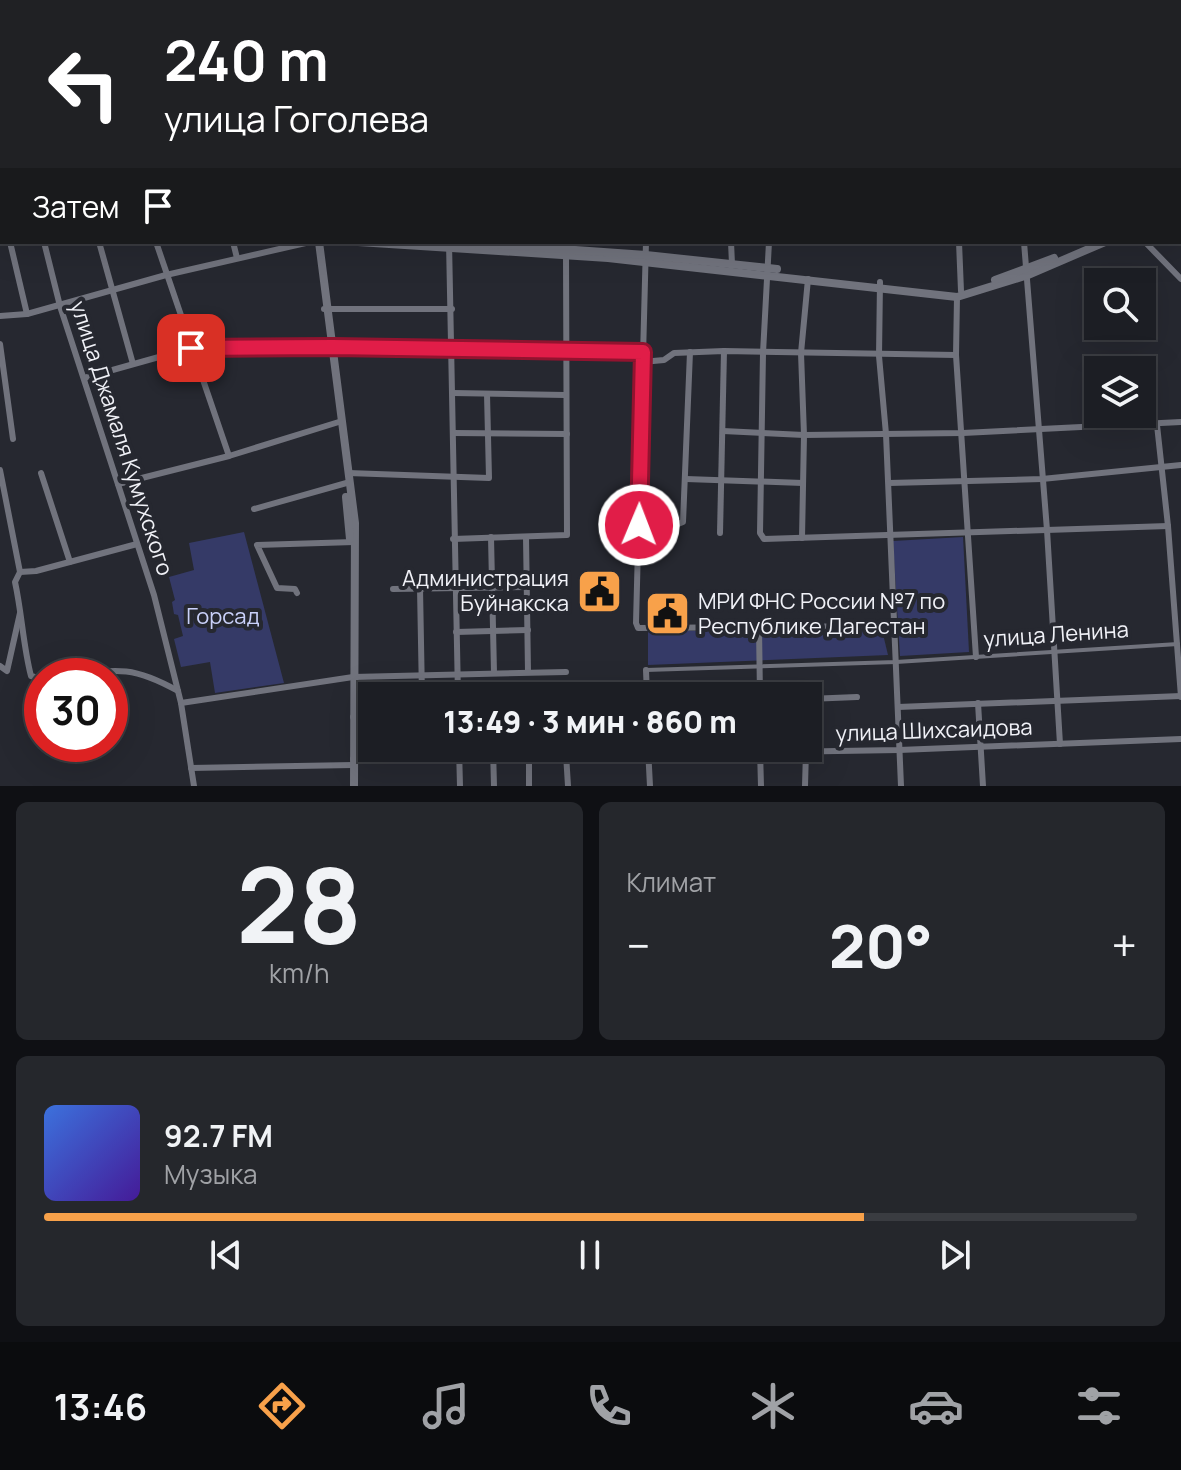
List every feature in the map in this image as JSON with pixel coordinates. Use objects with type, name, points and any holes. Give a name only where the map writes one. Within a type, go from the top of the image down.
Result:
[{"type":"main road","points":[[314,244],[348,480],[352,542],[352,786]]},
{"type":"main road","points":[[449,244],[566,255],[732,264],[808,279],[880,285]]},
{"type":"main road","points":[[491,244],[768,271],[959,294],[1100,244]]},
{"type":"main road","points":[[1027,272],[1087,244]]},
{"type":"main road","points":[[351,677],[352,763]]},
{"type":"street","points":[[10,244],[27,314]]},
{"type":"street","name":"улица Джамаля Кумухского","points":[[44,244],[60,306],[154,595],[181,703],[194,786]]},
{"type":"street","points":[[100,244],[133,364]]},
{"type":"street","points":[[157,244],[229,456]]},
{"type":"street","points":[[234,244],[237,258]]},
{"type":"street","points":[[0,316],[27,314],[166,275],[304,244]]},
{"type":"street","points":[[449,244],[457,682]]},
{"type":"street","points":[[646,244],[638,628],[894,626]]},
{"type":"street","points":[[731,244],[732,264]]},
{"type":"street","points":[[769,244],[763,353],[764,539],[1168,526]]},
{"type":"street","points":[[959,244],[956,355],[976,657]]},
{"type":"street","points":[[1024,244],[1060,744]]},
{"type":"street","points":[[1147,244],[1181,279]]},
{"type":"street","points":[[453,539],[567,535],[566,255]]},
{"type":"street","points":[[802,538],[804,435],[801,353],[808,279]]},
{"type":"street","points":[[880,285],[879,356],[889,483],[901,786]]},
{"type":"street","points":[[326,309],[452,309]]},
{"type":"street","points":[[0,344],[13,439]]},
{"type":"street","points":[[84,378],[191,348],[643,352]]},
{"type":"street","points":[[642,362],[664,360],[674,353],[724,351],[956,355]]},
{"type":"street","points":[[720,533],[724,351]]},
{"type":"street","points":[[639,525],[683,522],[690,352]]},
{"type":"street","points":[[453,393],[565,395]]},
{"type":"street","points":[[254,509],[348,480],[489,478],[487,394]]},
{"type":"street","points":[[118,484],[229,456],[340,422]]},
{"type":"street","points":[[723,431],[804,435],[963,433],[1181,422]]},
{"type":"street","points":[[898,707],[1181,697],[1179,644],[1157,425]]},
{"type":"street","points":[[453,433],[567,434]]},
{"type":"street","points":[[889,483],[1042,479],[1181,465]]},
{"type":"street","points":[[0,470],[20,572],[15,582],[26,658]]},
{"type":"street","points":[[41,473],[70,562]]},
{"type":"street","points":[[686,479],[803,483]]},
{"type":"street","points":[[491,537],[494,673]]},
{"type":"street","points":[[526,537],[528,672]]},
{"type":"street","points":[[297,593],[295,589],[277,588],[257,545],[352,542]]},
{"type":"street","points":[[20,572],[36,571],[137,544]]},
{"type":"street","points":[[393,589],[527,587]]},
{"type":"street","points":[[420,588],[421,682]]},
{"type":"street","points":[[0,666],[7,671],[21,609]]},
{"type":"street","points":[[759,628],[760,682]]},
{"type":"street","points":[[456,632],[528,630]]},
{"type":"street","name":"улица Ленина","points":[[646,670],[896,662],[1179,644]]},
{"type":"street","points":[[128,670],[147,674],[178,691]]},
{"type":"street","points":[[646,670],[646,682]]},
{"type":"street","points":[[181,703],[351,677],[566,672]]},
{"type":"street","points":[[822,698],[857,697]]},
{"type":"street","points":[[978,703],[983,786]]},
{"type":"street","points":[[353,717],[358,717]]},
{"type":"street","name":"улица Шихсаидова","points":[[822,751],[1181,739]]},
{"type":"street","name":"улица Шихсаидова","points":[[191,768],[366,762]]},
{"type":"street","points":[[459,762],[460,786]]},
{"type":"street","points":[[493,762],[494,786]]},
{"type":"street","points":[[529,762],[529,786]]},
{"type":"street","points":[[566,762],[568,786]]},
{"type":"street","points":[[649,762],[650,786]]},
{"type":"street","points":[[760,762],[761,786]]},
{"type":"street","points":[[805,786],[806,762]]},
{"type":"green space","name":"Горсад","points":[[244,532],[284,683],[215,693],[210,662],[181,667],[174,639],[183,636],[178,615],[174,614],[172,602],[175,600],[169,577],[194,570],[189,543]]},
{"type":"green space","points":[[963,537],[969,652],[900,656],[893,541]]},
{"type":"green space","points":[[882,630],[888,655],[648,665],[648,631]]},
{"type":"place","name":"Администрация Буйнакска","points":[[600,591]]},
{"type":"place","name":"МРИ ФНС России №7 по Республике Дагестан","points":[[667,614]]},
{"type":"route","points":[[191,348],[643,352],[639,525]]}]
